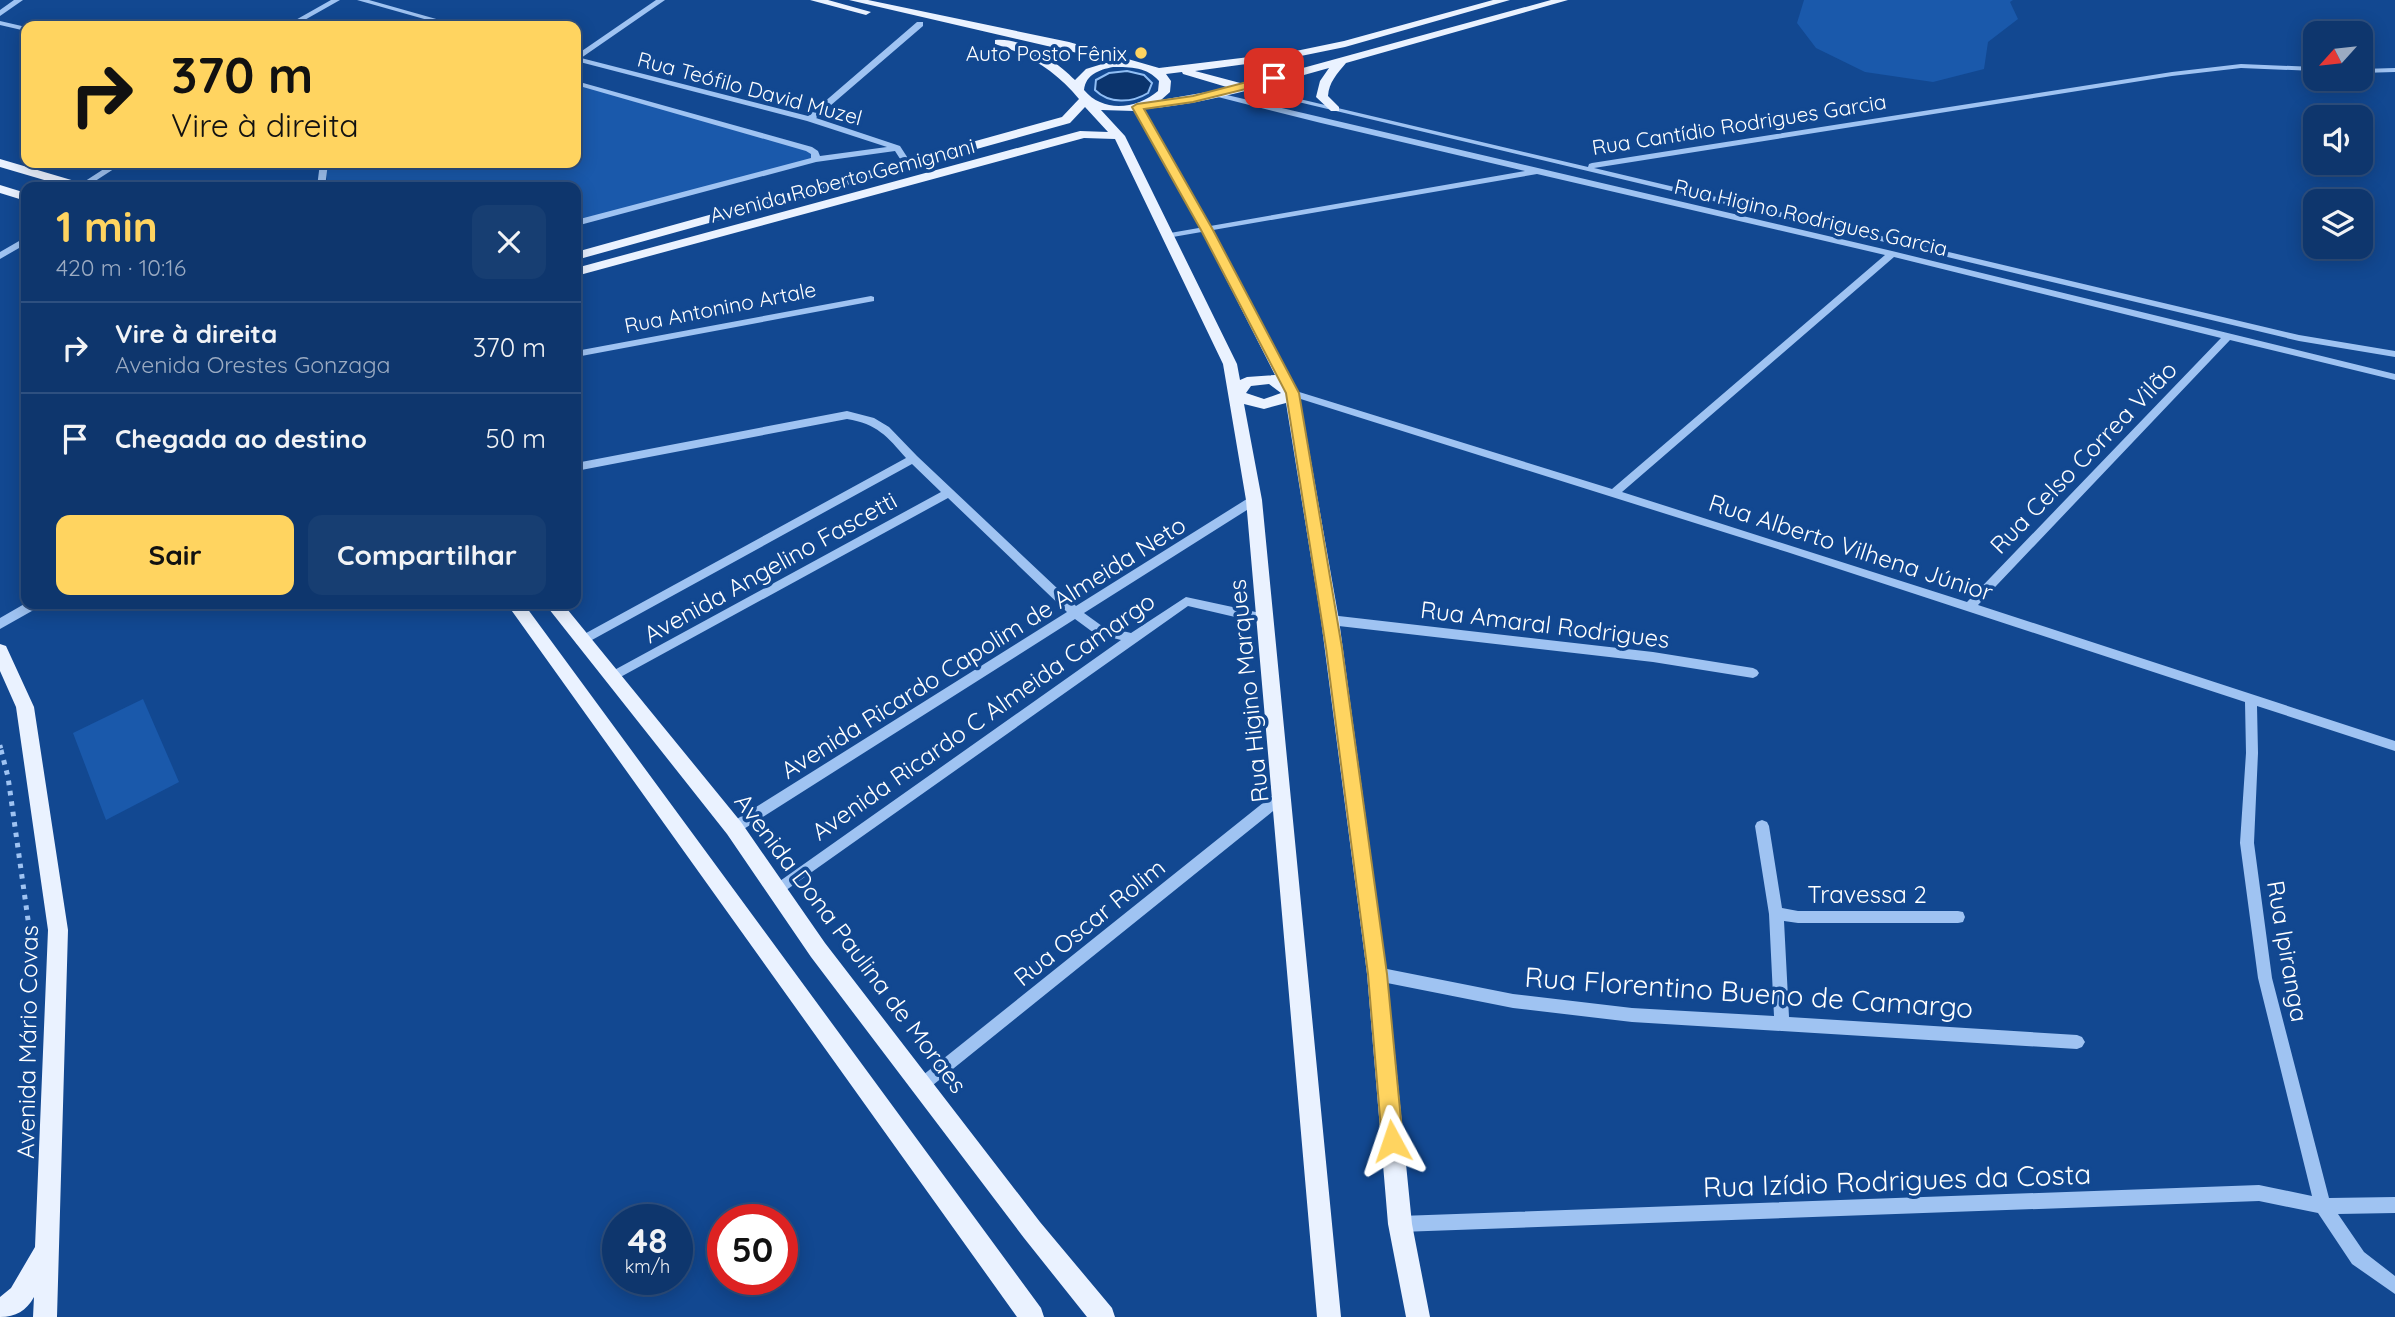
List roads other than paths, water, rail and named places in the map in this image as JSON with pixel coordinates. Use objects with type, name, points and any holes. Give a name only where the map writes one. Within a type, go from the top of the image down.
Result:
[{"type":"main road","name":"Rua Higino Marques","points":[[815,0],[1031,52],[1052,63],[1119,136],[1230,364],[1254,500],[1329,1317]]},
{"type":"main road","points":[[854,0],[1083,47],[1139,65],[1157,72],[1165,81],[1164,92],[1141,106]]},
{"type":"main road","points":[[1157,72],[1291,55],[1345,44],[1506,0]]},
{"type":"main road","points":[[1081,95],[1103,107],[1175,103],[1244,88],[1563,0]]},
{"type":"main road","points":[[1335,109],[1322,97],[1322,87],[1324,81],[1343,60]]},
{"type":"main road","name":"Avenida Roberto Gemignani","points":[[581,255],[1066,120],[1081,95],[1078,83],[1090,71],[1113,64],[1139,65]]},
{"type":"main road","points":[[1176,69],[1244,88]]},
{"type":"main road","points":[[1141,106],[1292,393],[1330,620],[1377,974],[1400,1224],[1418,1317]]},
{"type":"main road","name":"Avenida Roberto Gemignani","points":[[581,271],[1084,134],[1119,136]]},
{"type":"main road","points":[[0,163],[64,182]]},
{"type":"main road","points":[[0,190],[21,196]]},
{"type":"main road","points":[[1272,379],[1292,393],[1275,403],[1257,405],[1236,394],[1247,382],[1272,379]]},
{"type":"main road","points":[[519,609],[1032,1317]]},
{"type":"main road","name":"Avenida Dona Paulina de Moraes","points":[[557,609],[734,828],[775,892],[1032,1230],[1103,1317]]},
{"type":"main road","name":"Avenida Mário Covas","points":[[0,650],[24,707],[58,930],[46,1317]]},
{"type":"main road","points":[[0,1312],[20,1297],[47,1250]]},
{"type":"street","points":[[0,13],[19,0]]},
{"type":"street","points":[[298,21],[336,0]]},
{"type":"street","points":[[361,0],[439,21]]},
{"type":"street","points":[[581,55],[661,0]]},
{"type":"street","points":[[0,23],[21,28]]},
{"type":"street","points":[[810,119],[920,24]]},
{"type":"street","name":"Rua Teófilo David Muzel","points":[[581,59],[810,119],[897,148]]},
{"type":"street","name":"Rua Cantídio Rodrigues Garcia","points":[[1170,236],[1541,171],[1620,163],[1778,134],[2172,74],[2241,66],[2303,69]]},
{"type":"street","points":[[2373,71],[2395,70]]},
{"type":"street","points":[[581,84],[809,149],[815,153],[816,159]]},
{"type":"street","name":"Rua Higino Rodrigues Garcia","points":[[1244,88],[2299,338],[2395,354]]},
{"type":"street","name":"Rua Higino Rodrigues Garcia","points":[[1217,94],[1892,254],[2395,377]]},
{"type":"street","points":[[581,222],[816,159],[897,148],[907,163]]},
{"type":"street","points":[[28,171],[34,168]]},
{"type":"street","points":[[89,182],[111,168]]},
{"type":"street","points":[[0,256],[21,243]]},
{"type":"street","points":[[1614,493],[1892,254]]},
{"type":"street","name":"Rua Antonino Artale","points":[[581,353],[871,299]]},
{"type":"street","name":"Rua Celso Correa Vilão","points":[[1969,607],[2227,337]]},
{"type":"street","name":"Rua Alberto Vilhena Júnior","points":[[1292,393],[1614,493],[2395,746]]},
{"type":"street","points":[[581,466],[848,415],[871,419],[890,431],[914,459],[1076,613],[1098,630],[1131,638]]},
{"type":"street","name":"Avenida Angelino Fascetti","points":[[582,641],[914,459]]},
{"type":"street","name":"Avenida Angelino Fascetti","points":[[611,677],[949,493]]},
{"type":"street","name":"Avenida Ricardo Capolim de Almeida Neto","points":[[734,828],[1254,500]]},
{"type":"street","name":"Avenida Ricardo C Almeida Camargo","points":[[775,892],[1185,601],[1265,620]]},
{"type":"street","points":[[0,624],[26,609]]},
{"type":"street","name":"Rua Amaral Rodrigues","points":[[1330,620],[1653,657],[1753,673]]},
{"type":"street","name":"Rua Ipiranga","points":[[2251,699],[2252,753],[2247,843],[2264,978],[2323,1206],[2358,1258],[2395,1286]]},
{"type":"street","name":"Rua Oscar Rolim","points":[[923,1084],[1283,795]]},
{"type":"street","points":[[1762,826],[1776,914],[1782,1024]]},
{"type":"street","name":"Travessa 2","points":[[1776,914],[1798,917],[1958,917]]},
{"type":"street","name":"Rua Florentino Bueno de Camargo","points":[[1377,974],[1513,1001],[1632,1015],[2077,1042]]},
{"type":"street","name":"Rua Izídio Rodrigues da Costa","points":[[1400,1224],[2259,1193],[2323,1206],[2395,1205]]},
{"type":"place","name":"Auto Posto Fênix","points":[[1141,53]]}]
